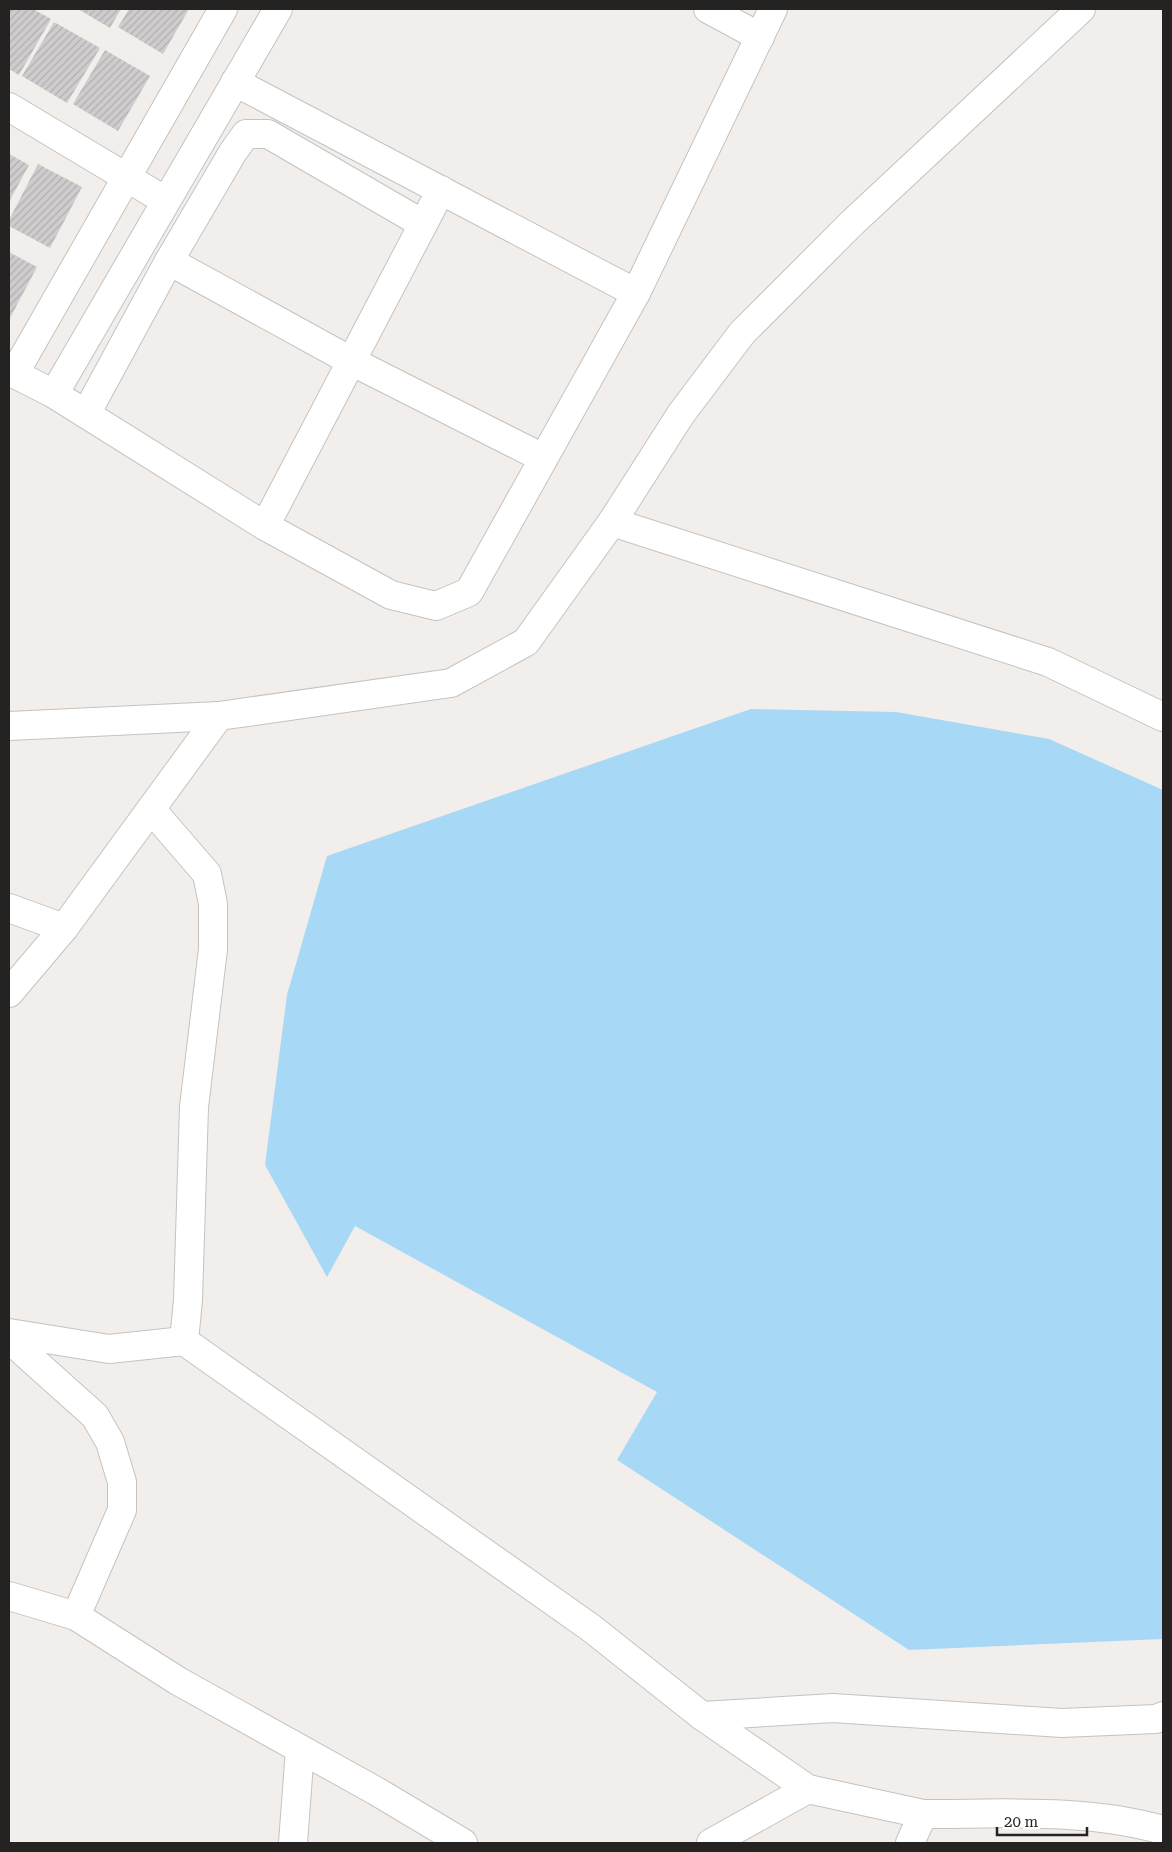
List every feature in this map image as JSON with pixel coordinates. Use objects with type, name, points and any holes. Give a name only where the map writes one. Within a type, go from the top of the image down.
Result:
[{"type":"street","points":[[223,9],[11,372],[54,394],[265,526],[391,594],[436,606],[469,592],[636,293],[773,9]]},
{"type":"street","points":[[54,394],[278,9]]},
{"type":"street","points":[[708,9],[760,36]]},
{"type":"street","points":[[9,726],[219,716],[451,684],[526,642],[612,522],[681,414],[742,332],[852,223],[1081,9]]},
{"type":"street","points":[[235,82],[636,293]]},
{"type":"street","points":[[9,108],[127,176],[166,201]]},
{"type":"street","points":[[86,414],[169,261],[233,152],[246,134],[268,134],[423,224]]},
{"type":"street","points":[[265,526],[441,190]]},
{"type":"street","points":[[169,261],[351,361],[543,458]]},
{"type":"street","points":[[612,522],[1048,662],[1163,717]]},
{"type":"street","points":[[9,993],[64,928],[219,716]]},
{"type":"street","points":[[151,808],[207,874],[213,904],[212,949],[194,1107],[188,1300],[184,1341]]},
{"type":"street","points":[[9,908],[64,928]]},
{"type":"street","points":[[9,1332],[109,1349],[184,1341],[591,1628],[702,1716],[808,1790],[923,1814],[1072,1814],[1153,1833]]},
{"type":"street","points":[[9,1339],[95,1416],[110,1442],[122,1482],[122,1510],[76,1616]]},
{"type":"street","points":[[9,1596],[76,1616],[178,1681],[376,1791],[463,1843]]},
{"type":"street","points":[[702,1716],[833,1708],[1062,1723],[1156,1719],[1163,1716]]},
{"type":"street","points":[[293,1843],[300,1749]]},
{"type":"street","points":[[711,1843],[808,1790]]},
{"type":"street","points":[[910,1843],[923,1814]]},
{"type":"water","points":[[751,709],[896,712],[1049,739],[1163,790],[1163,1639],[909,1650],[617,1460],[657,1392],[355,1226],[327,1277],[265,1165],[287,995],[327,856]]},
{"type":"building","points":[[9,9],[33,9],[51,19],[19,75],[9,69]]},
{"type":"building","points":[[78,9],[121,9],[110,28]]},
{"type":"building","points":[[129,9],[189,9],[163,54],[118,27]]},
{"type":"building","points":[[54,22],[100,48],[67,103],[22,76]]},
{"type":"building","points":[[105,50],[150,76],[118,131],[73,104]]},
{"type":"building","points":[[9,154],[29,165],[9,202]]},
{"type":"building","points":[[38,164],[82,187],[50,248],[9,226],[9,220]]},
{"type":"building","points":[[9,252],[37,267],[9,320]]}]
